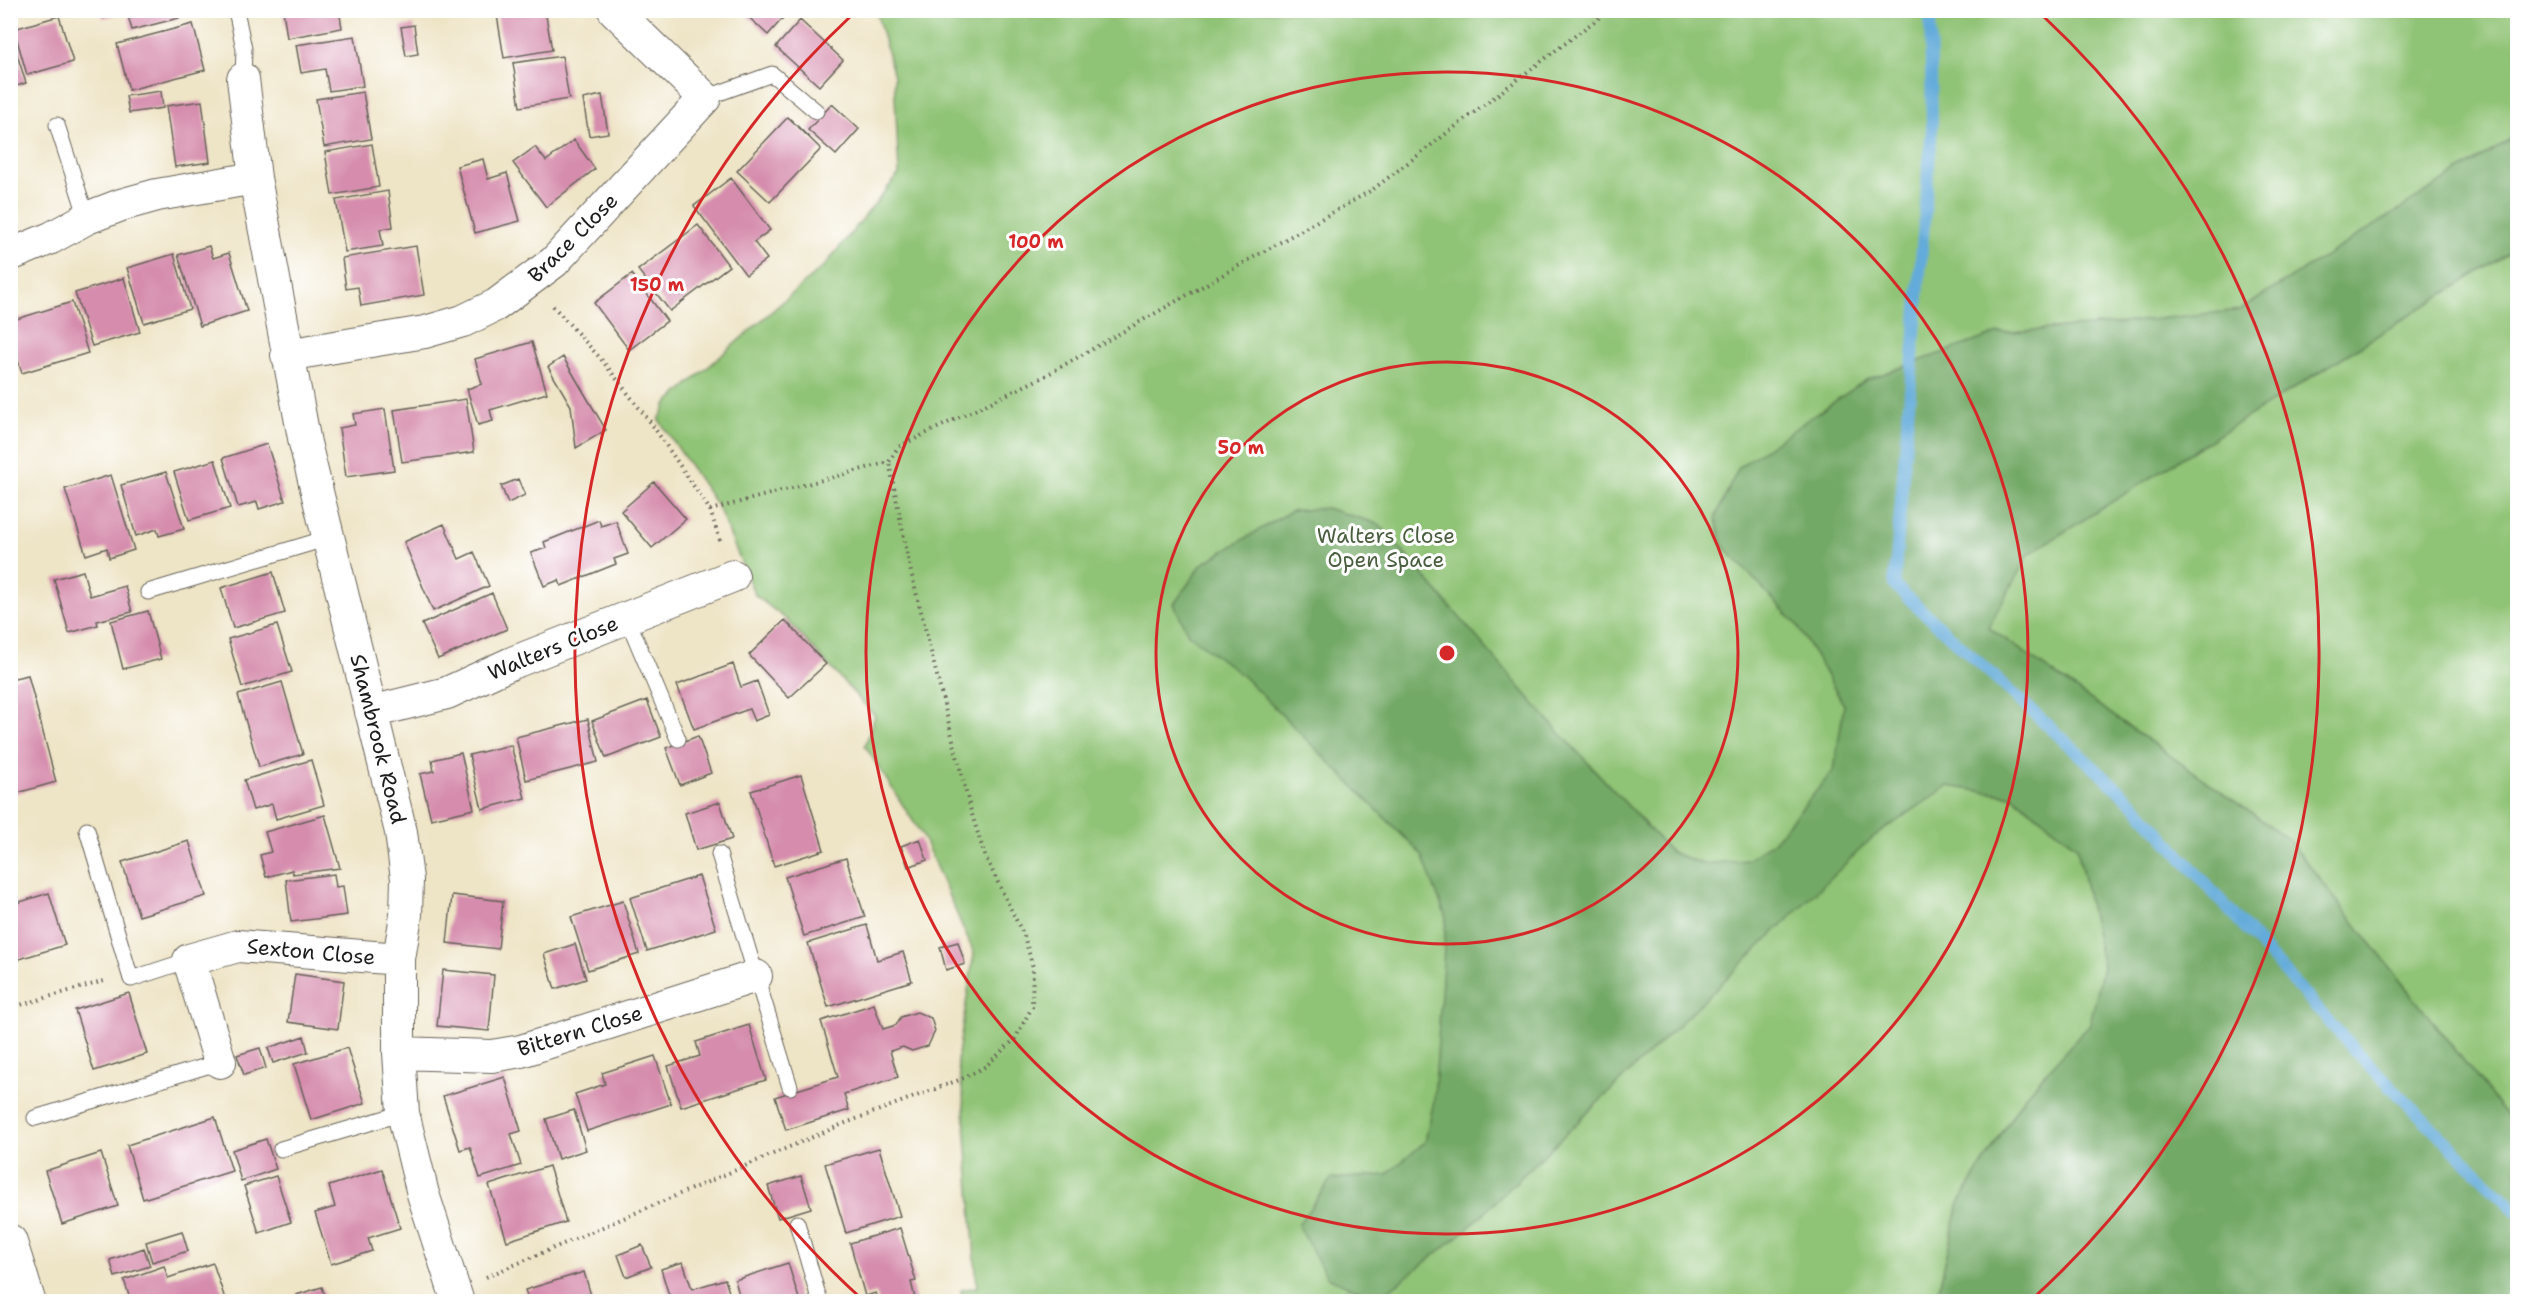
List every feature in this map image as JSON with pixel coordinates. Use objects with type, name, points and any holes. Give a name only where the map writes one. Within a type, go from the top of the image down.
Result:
[{"type":"street","points":[[614,10],[705,98]]},
{"type":"street","name":"Shambrook Road","points":[[243,79],[255,178],[304,443],[402,832],[407,879],[406,915],[399,959],[399,1053],[402,1113],[423,1194],[456,1296]]},
{"type":"street","name":"Brace Close","points":[[287,355],[425,332],[463,321],[496,305],[554,262],[705,98]]},
{"type":"street","points":[[10,255],[51,238],[87,218],[157,195],[255,178]]},
{"type":"street","name":"Walters Close","points":[[371,712],[447,693],[512,663],[733,576]]},
{"type":"street","name":"Sexton Close","points":[[189,960],[238,946],[399,959]]},
{"type":"street","points":[[189,960],[220,1062]]},
{"type":"street","name":"Bittern Close","points":[[399,1053],[492,1056],[521,1051],[756,976]]},
{"type":"street","points":[[10,1241],[29,1302]]},
{"type":"lane","name":"Shambrook Road","points":[[236,10],[243,49],[243,79]]},
{"type":"lane","points":[[705,98],[772,74],[816,111]]},
{"type":"lane","points":[[57,125],[87,218]]},
{"type":"lane","points":[[148,592],[328,538]]},
{"type":"lane","points":[[627,618],[678,739]]},
{"type":"lane","points":[[87,830],[131,979],[189,960]]},
{"type":"lane","points":[[719,854],[790,1087]]},
{"type":"lane","points":[[35,1118],[220,1062]]},
{"type":"lane","points":[[281,1149],[402,1113]]},
{"type":"lane","points":[[797,1223],[820,1302]]},
{"type":"path","points":[[456,1296],[843,1124],[964,1078],[986,1066],[1015,1039],[1032,1007],[1033,967],[1024,936],[985,856],[970,808],[910,568],[889,462],[898,447],[1043,377],[1372,190],[1609,10]]},
{"type":"path","points":[[528,283],[561,314],[601,359],[651,423],[710,510],[733,576]]},
{"type":"path","points":[[710,510],[889,462]]},
{"type":"path","points":[[10,1008],[107,980],[131,979]]},
{"type":"green space","name":"Walters Close Open Space","points":[[876,11],[2517,11],[2517,1128],[2288,839],[1988,627],[1873,837],[1948,786],[2013,796],[2077,847],[2103,967],[2091,1024],[2024,1097],[1959,1203],[1936,1301],[963,1301],[961,1290],[977,1287],[963,1095],[957,1061],[974,953],[922,835],[865,746],[875,716],[787,620],[755,595],[718,507],[659,420],[667,403],[826,264],[899,174],[894,76]],"holes":[[[1857,851],[1465,1231],[1396,1259]]]},
{"type":"green space","points":[[2517,135],[2517,248],[2029,554],[1988,627],[2288,839],[2517,1128],[2517,1301],[1936,1301],[1959,1203],[2024,1097],[2090,1024],[2103,967],[2077,847],[2013,796],[1948,786],[1872,838],[1465,1231],[1378,1299],[1327,1277],[1298,1225],[1331,1179],[1386,1175],[1425,1142],[1434,1101],[1446,918],[1422,855],[1243,676],[1188,634],[1174,604],[1202,564],[1291,511],[1326,508],[1379,524],[1549,721],[1671,852],[1702,864],[1747,860],[1773,842],[1834,770],[1844,705],[1797,625],[1724,547],[1715,518],[1739,467],[1866,380],[1998,333],[2112,324],[2240,310]]},
{"type":"building","points":[[101,10],[177,10],[179,18],[132,30],[127,12],[103,18]]},
{"type":"building","points":[[283,10],[339,10],[342,28],[287,38]]},
{"type":"building","points":[[527,10],[545,10],[552,50],[504,58],[497,15]]},
{"type":"building","points":[[741,10],[790,10],[768,35]]},
{"type":"building","points":[[59,16],[73,62],[27,75],[14,29]]},
{"type":"building","points":[[800,20],[843,60],[819,86],[776,47]]},
{"type":"building","points":[[193,24],[205,70],[129,90],[117,44]]},
{"type":"building","points":[[414,25],[418,54],[406,56],[401,27]]},
{"type":"building","points":[[10,32],[26,83],[10,88]]},
{"type":"building","points":[[355,36],[363,86],[329,91],[325,69],[301,73],[296,45]]},
{"type":"building","points":[[562,56],[569,99],[520,107],[513,63]]},
{"type":"building","points":[[161,91],[163,108],[129,113],[126,96]]},
{"type":"building","points":[[363,92],[371,139],[324,147],[316,99]]},
{"type":"building","points":[[602,95],[608,133],[589,136],[583,99]]},
{"type":"building","points":[[202,101],[210,162],[175,167],[166,106]]},
{"type":"building","points":[[832,104],[859,129],[836,155],[808,130]]},
{"type":"building","points":[[788,117],[821,149],[770,202],[737,171]]},
{"type":"building","points":[[574,140],[595,169],[546,207],[513,163],[535,147],[546,161]]},
{"type":"building","points":[[372,144],[379,187],[332,195],[325,152]]},
{"type":"building","points":[[483,159],[488,179],[507,173],[520,221],[475,233],[457,166]]},
{"type":"building","points":[[731,178],[770,230],[754,242],[767,259],[746,275],[694,206]]},
{"type":"building","points":[[388,191],[393,227],[380,229],[383,246],[345,252],[336,200]]},
{"type":"building","points":[[698,225],[729,266],[670,311],[638,270]]},
{"type":"building","points":[[209,246],[213,258],[229,253],[247,311],[200,326],[178,255]]},
{"type":"building","points":[[416,246],[424,295],[361,306],[358,287],[346,289],[342,258]]},
{"type":"building","points":[[174,254],[190,309],[144,323],[127,268]]},
{"type":"building","points":[[632,274],[667,321],[629,350],[594,303]]},
{"type":"building","points":[[124,278],[140,332],[92,346],[75,293]]},
{"type":"building","points":[[72,302],[88,353],[22,373],[10,336],[10,321]]},
{"type":"building","points":[[532,342],[547,393],[490,410],[493,421],[478,425],[467,389],[482,384],[475,359]]},
{"type":"building","points":[[563,357],[606,430],[576,448],[571,406],[548,367]]},
{"type":"building","points":[[466,399],[474,452],[402,462],[394,410]]},
{"type":"building","points":[[385,409],[394,470],[346,477],[339,428],[355,425],[353,414]]},
{"type":"building","points":[[267,444],[285,501],[259,509],[257,502],[238,507],[223,458]]},
{"type":"building","points":[[215,460],[230,508],[189,520],[174,472]]},
{"type":"building","points":[[166,472],[184,529],[159,536],[157,529],[136,536],[121,485]]},
{"type":"building","points":[[111,475],[134,550],[109,558],[107,548],[86,555],[65,489]]},
{"type":"building","points":[[518,479],[525,495],[508,503],[501,486]]},
{"type":"building","points":[[654,482],[686,519],[652,548],[621,511]]},
{"type":"building","points":[[599,520],[601,526],[616,521],[628,554],[614,559],[616,564],[561,586],[559,580],[544,586],[531,553],[546,548],[544,542]]},
{"type":"building","points":[[444,524],[459,559],[474,552],[489,586],[433,611],[404,542]]},
{"type":"building","points":[[83,571],[90,596],[125,586],[132,612],[97,621],[98,625],[69,633],[54,579]]},
{"type":"building","points":[[273,572],[285,613],[233,628],[221,588]]},
{"type":"building","points":[[492,593],[507,629],[438,659],[422,624]]},
{"type":"building","points":[[148,611],[161,659],[123,669],[111,621]]},
{"type":"building","points":[[785,620],[826,664],[789,698],[749,655]]},
{"type":"building","points":[[277,625],[292,672],[242,687],[228,639]]},
{"type":"building","points":[[733,664],[741,687],[757,681],[769,715],[754,721],[749,709],[694,729],[677,685]]},
{"type":"building","points":[[28,675],[56,782],[10,795],[10,679]]},
{"type":"building","points":[[282,682],[303,754],[259,767],[238,695]]},
{"type":"building","points":[[647,700],[661,737],[606,758],[592,721]]},
{"type":"building","points":[[588,719],[598,762],[526,780],[516,737]]},
{"type":"building","points":[[698,736],[711,773],[680,785],[666,748]]},
{"type":"building","points":[[511,745],[525,798],[482,809],[469,755]]},
{"type":"building","points":[[461,753],[474,809],[431,819],[420,774],[434,771],[432,760]]},
{"type":"building","points":[[311,760],[324,805],[276,819],[272,804],[253,810],[244,780]]},
{"type":"building","points":[[801,775],[824,850],[774,866],[751,791]]},
{"type":"building","points":[[720,802],[732,839],[696,850],[685,813]]},
{"type":"building","points":[[325,815],[340,868],[293,874],[292,870],[266,877],[260,855],[271,852],[265,832]]},
{"type":"building","points":[[920,839],[927,860],[908,867],[901,846]]},
{"type":"building","points":[[189,841],[206,896],[139,916],[122,862]]},
{"type":"building","points":[[846,858],[865,917],[804,936],[785,877]]},
{"type":"building","points":[[334,874],[336,887],[343,886],[347,915],[291,922],[286,880]]},
{"type":"building","points":[[699,876],[716,929],[647,951],[630,898]]},
{"type":"building","points":[[49,893],[65,945],[10,962],[10,905]]},
{"type":"building","points":[[452,895],[503,901],[498,949],[447,943]]},
{"type":"building","points":[[623,901],[639,954],[588,970],[571,917]]},
{"type":"building","points":[[867,925],[877,960],[903,952],[912,981],[828,1007],[808,943]]},
{"type":"building","points":[[958,942],[965,964],[946,970],[940,947]]},
{"type":"building","points":[[575,944],[586,979],[555,989],[544,954]]},
{"type":"building","points":[[443,970],[494,975],[489,1031],[437,1026]]},
{"type":"building","points":[[295,974],[344,981],[338,1029],[288,1022]]},
{"type":"building","points":[[129,993],[147,1054],[94,1071],[75,1010]]},
{"type":"building","points":[[874,1004],[883,1029],[896,1025],[901,1017],[917,1012],[931,1018],[935,1031],[928,1046],[912,1051],[903,1047],[890,1051],[898,1077],[844,1094],[849,1110],[786,1130],[775,1097],[838,1077],[821,1021]]},
{"type":"building","points":[[749,1025],[766,1080],[681,1107],[668,1066],[700,1056],[696,1042]]},
{"type":"building","points":[[304,1036],[308,1052],[273,1063],[268,1048]]},
{"type":"building","points":[[260,1048],[266,1068],[244,1075],[237,1055]]},
{"type":"building","points":[[347,1048],[365,1103],[311,1120],[294,1064]]},
{"type":"building","points":[[655,1056],[671,1104],[587,1131],[575,1094],[605,1084],[602,1073]]},
{"type":"building","points":[[505,1077],[521,1131],[511,1134],[521,1165],[480,1178],[470,1147],[460,1150],[443,1096]]},
{"type":"building","points":[[574,1110],[586,1150],[558,1159],[546,1119]]},
{"type":"building","points":[[215,1117],[232,1171],[143,1199],[127,1145]]},
{"type":"building","points":[[266,1139],[276,1169],[241,1181],[232,1150]]},
{"type":"building","points":[[879,1148],[900,1216],[846,1233],[825,1164]]},
{"type":"building","points":[[101,1153],[118,1206],[62,1224],[45,1171]]},
{"type":"building","points":[[549,1166],[566,1222],[507,1241],[489,1185]]},
{"type":"building","points":[[382,1169],[400,1228],[368,1238],[372,1251],[331,1264],[315,1213],[335,1207],[329,1186]]},
{"type":"building","points":[[276,1176],[291,1222],[259,1233],[244,1186]]},
{"type":"building","points":[[801,1176],[811,1208],[778,1218],[768,1186]]},
{"type":"building","points":[[900,1228],[916,1281],[911,1282],[916,1302],[879,1302],[876,1293],[865,1296],[850,1243]]},
{"type":"building","points":[[182,1231],[188,1251],[152,1262],[146,1242]]},
{"type":"building","points":[[642,1245],[651,1267],[626,1277],[618,1255]]},
{"type":"building","points":[[144,1248],[150,1266],[115,1277],[110,1260]]},
{"type":"building","points":[[683,1262],[692,1289],[725,1279],[732,1302],[671,1302],[661,1269]]},
{"type":"building","points":[[213,1263],[226,1302],[131,1302],[124,1280],[164,1266],[168,1278]]},
{"type":"building","points":[[788,1263],[800,1302],[741,1302],[735,1280]]},
{"type":"building","points":[[584,1272],[593,1302],[529,1302],[525,1290]]},
{"type":"building","points":[[322,1287],[327,1302],[299,1302],[296,1295]]},
{"type":"waterway","points":[[1930,10],[1932,127],[1894,585],[2135,805],[2359,1055],[2518,1213]]}]
